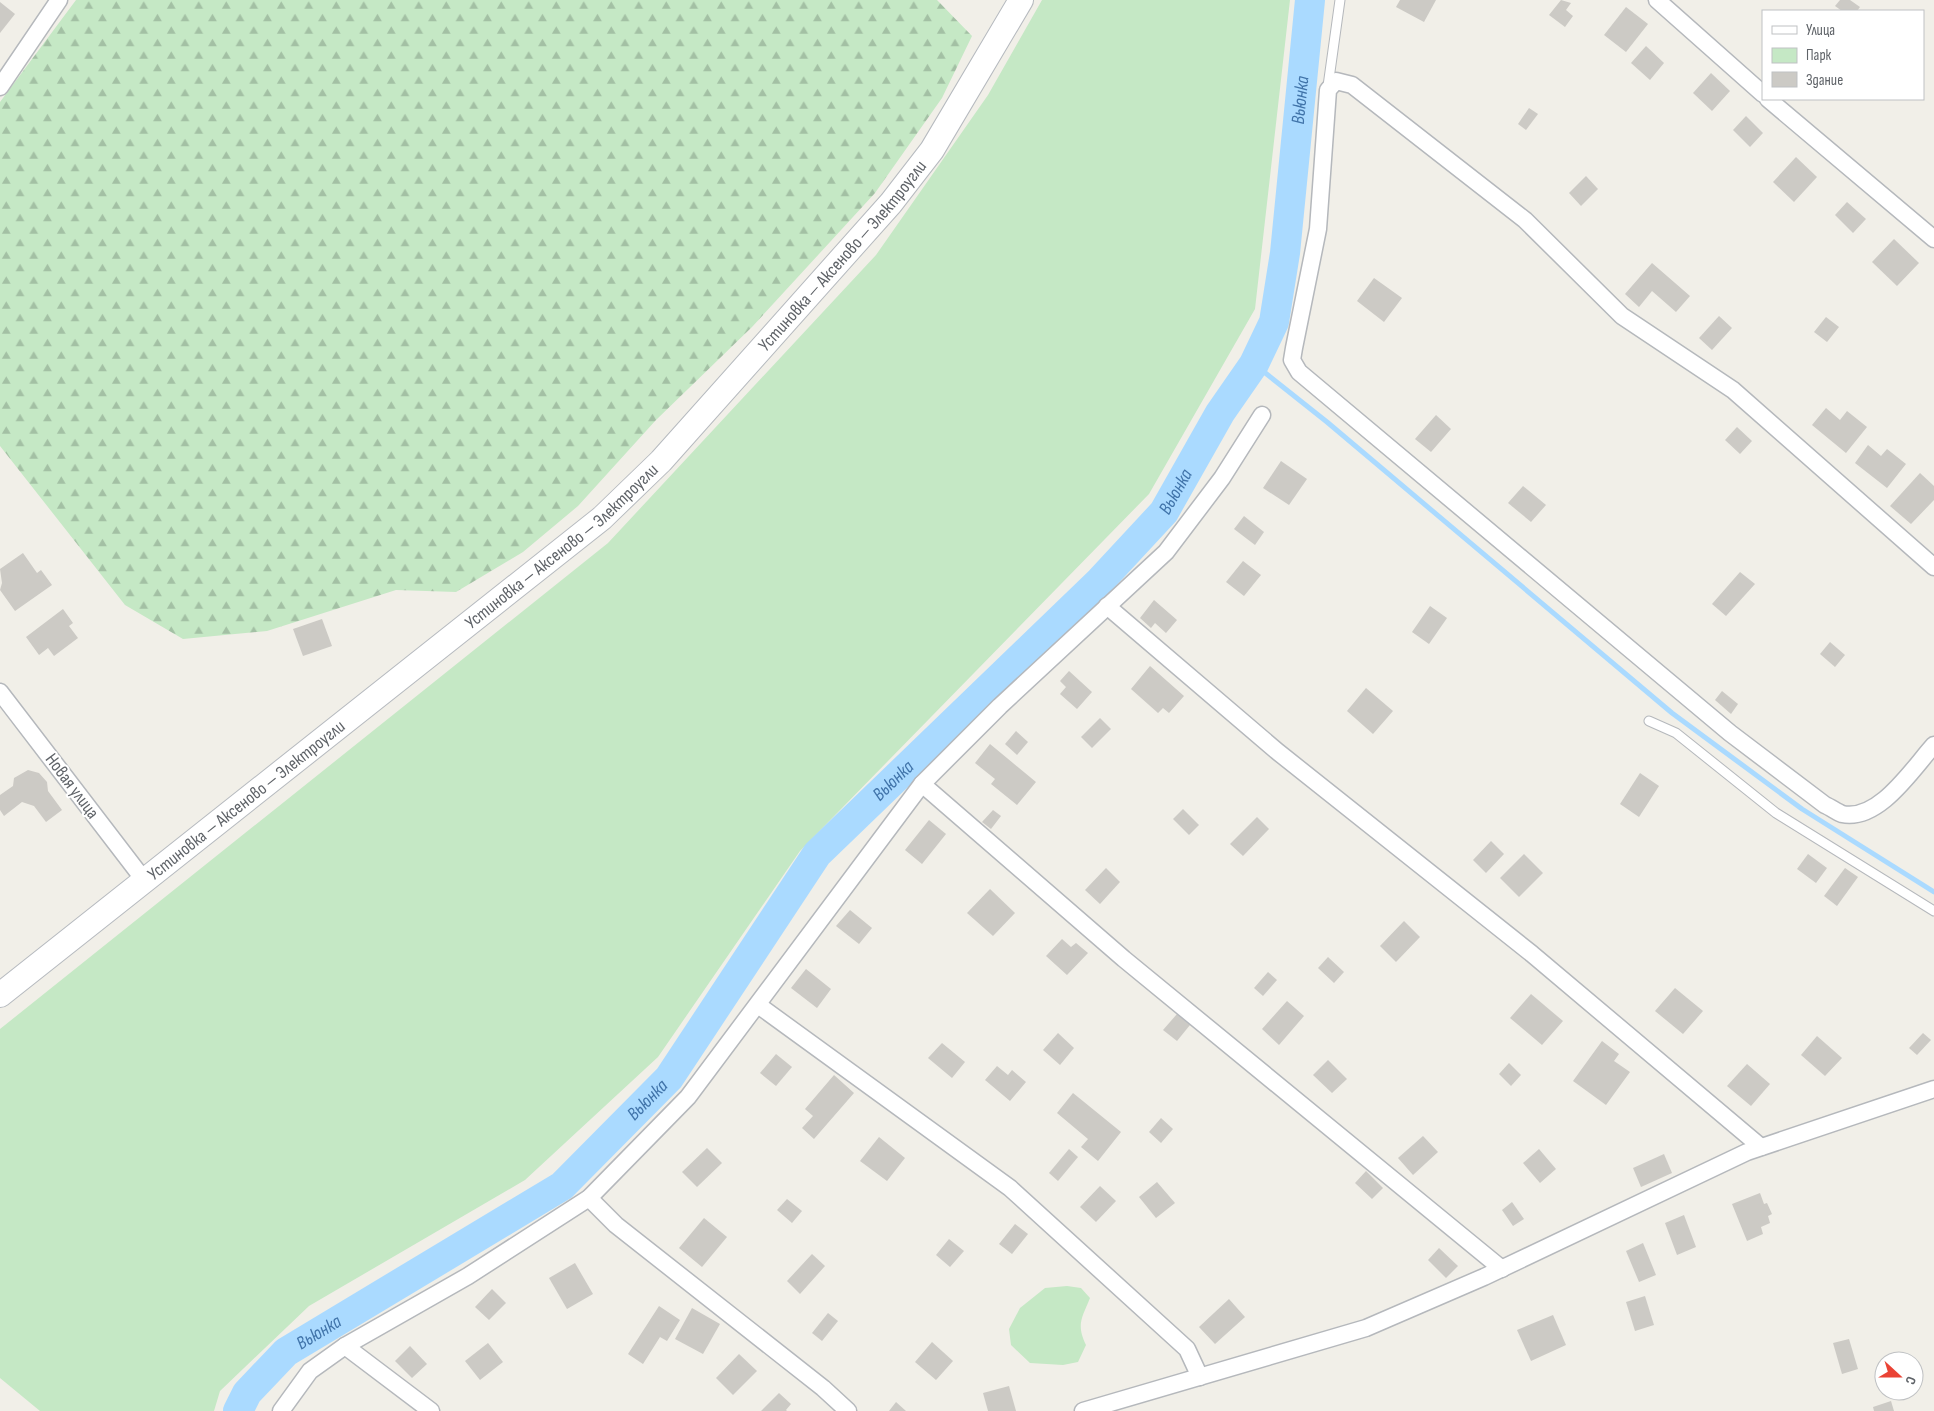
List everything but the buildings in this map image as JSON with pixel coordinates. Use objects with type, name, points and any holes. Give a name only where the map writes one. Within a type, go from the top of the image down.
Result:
[{"type":"main road","name":"Устиновка — Аксеново — Электроугли","points":[[0,995],[602,518],[661,461],[891,203],[932,150],[1021,0]]},
{"type":"street","points":[[0,87],[59,0]]},
{"type":"street","points":[[1658,0],[1762,93]]},
{"type":"street","points":[[1934,567],[1733,390],[1622,316],[1525,220],[1352,85],[1336,81],[1328,90],[1318,229],[1292,360],[1300,372],[1730,733],[1825,805],[1842,814],[1864,813],[1883,802],[1934,745]]},
{"type":"street","points":[[1769,100],[1934,239]]},
{"type":"street","points":[[281,1411],[310,1372],[345,1346],[468,1276],[589,1198],[688,1097],[922,784],[1000,706],[1166,552],[1222,478],[1262,415]]},
{"type":"street","points":[[1108,606],[1278,752],[1532,954],[1761,1147]]},
{"type":"street","name":"Новая улица","points":[[0,692],[144,880]]},
{"type":"street","points":[[922,784],[1124,959],[1502,1269]]},
{"type":"street","points":[[758,1005],[1010,1188],[1188,1348],[1200,1377]]},
{"type":"street","points":[[1083,1411],[1366,1328],[1502,1269],[1747,1152],[1934,1089]]},
{"type":"street","points":[[589,1198],[616,1225],[823,1388],[848,1411]]},
{"type":"street","points":[[345,1346],[431,1411]]},
{"type":"lane","points":[[1328,90],[1340,0]]},
{"type":"lane","points":[[1649,720],[1676,734],[1776,813],[1934,910]]},
{"type":"green space","points":[[76,0],[937,0],[972,36],[942,98],[875,193],[752,327],[656,420],[578,506],[523,552],[456,592],[396,590],[267,631],[183,639],[125,605],[0,446],[0,102]]},
{"type":"green space","points":[[1042,0],[1290,0],[1255,309],[1149,494],[800,851],[658,1057],[525,1180],[309,1306],[220,1391],[214,1411],[40,1411],[0,1378],[0,1029],[608,543],[876,255],[988,95]]},
{"type":"green space","points":[[1067,1286],[1081,1288],[1090,1298],[1081,1321],[1081,1332],[1086,1345],[1078,1362],[1063,1365],[1030,1363],[1011,1345],[1009,1329],[1020,1308],[1045,1288]]},
{"type":"waterway","name":"Вьюнка","points":[[238,1411],[247,1393],[286,1352],[562,1186],[669,1078],[817,854],[1100,581],[1164,512],[1220,413],[1254,364],[1274,322],[1285,253],[1310,0]]},
{"type":"waterway","points":[[1254,364],[1327,422],[1672,713],[1802,809],[1934,892]]}]
